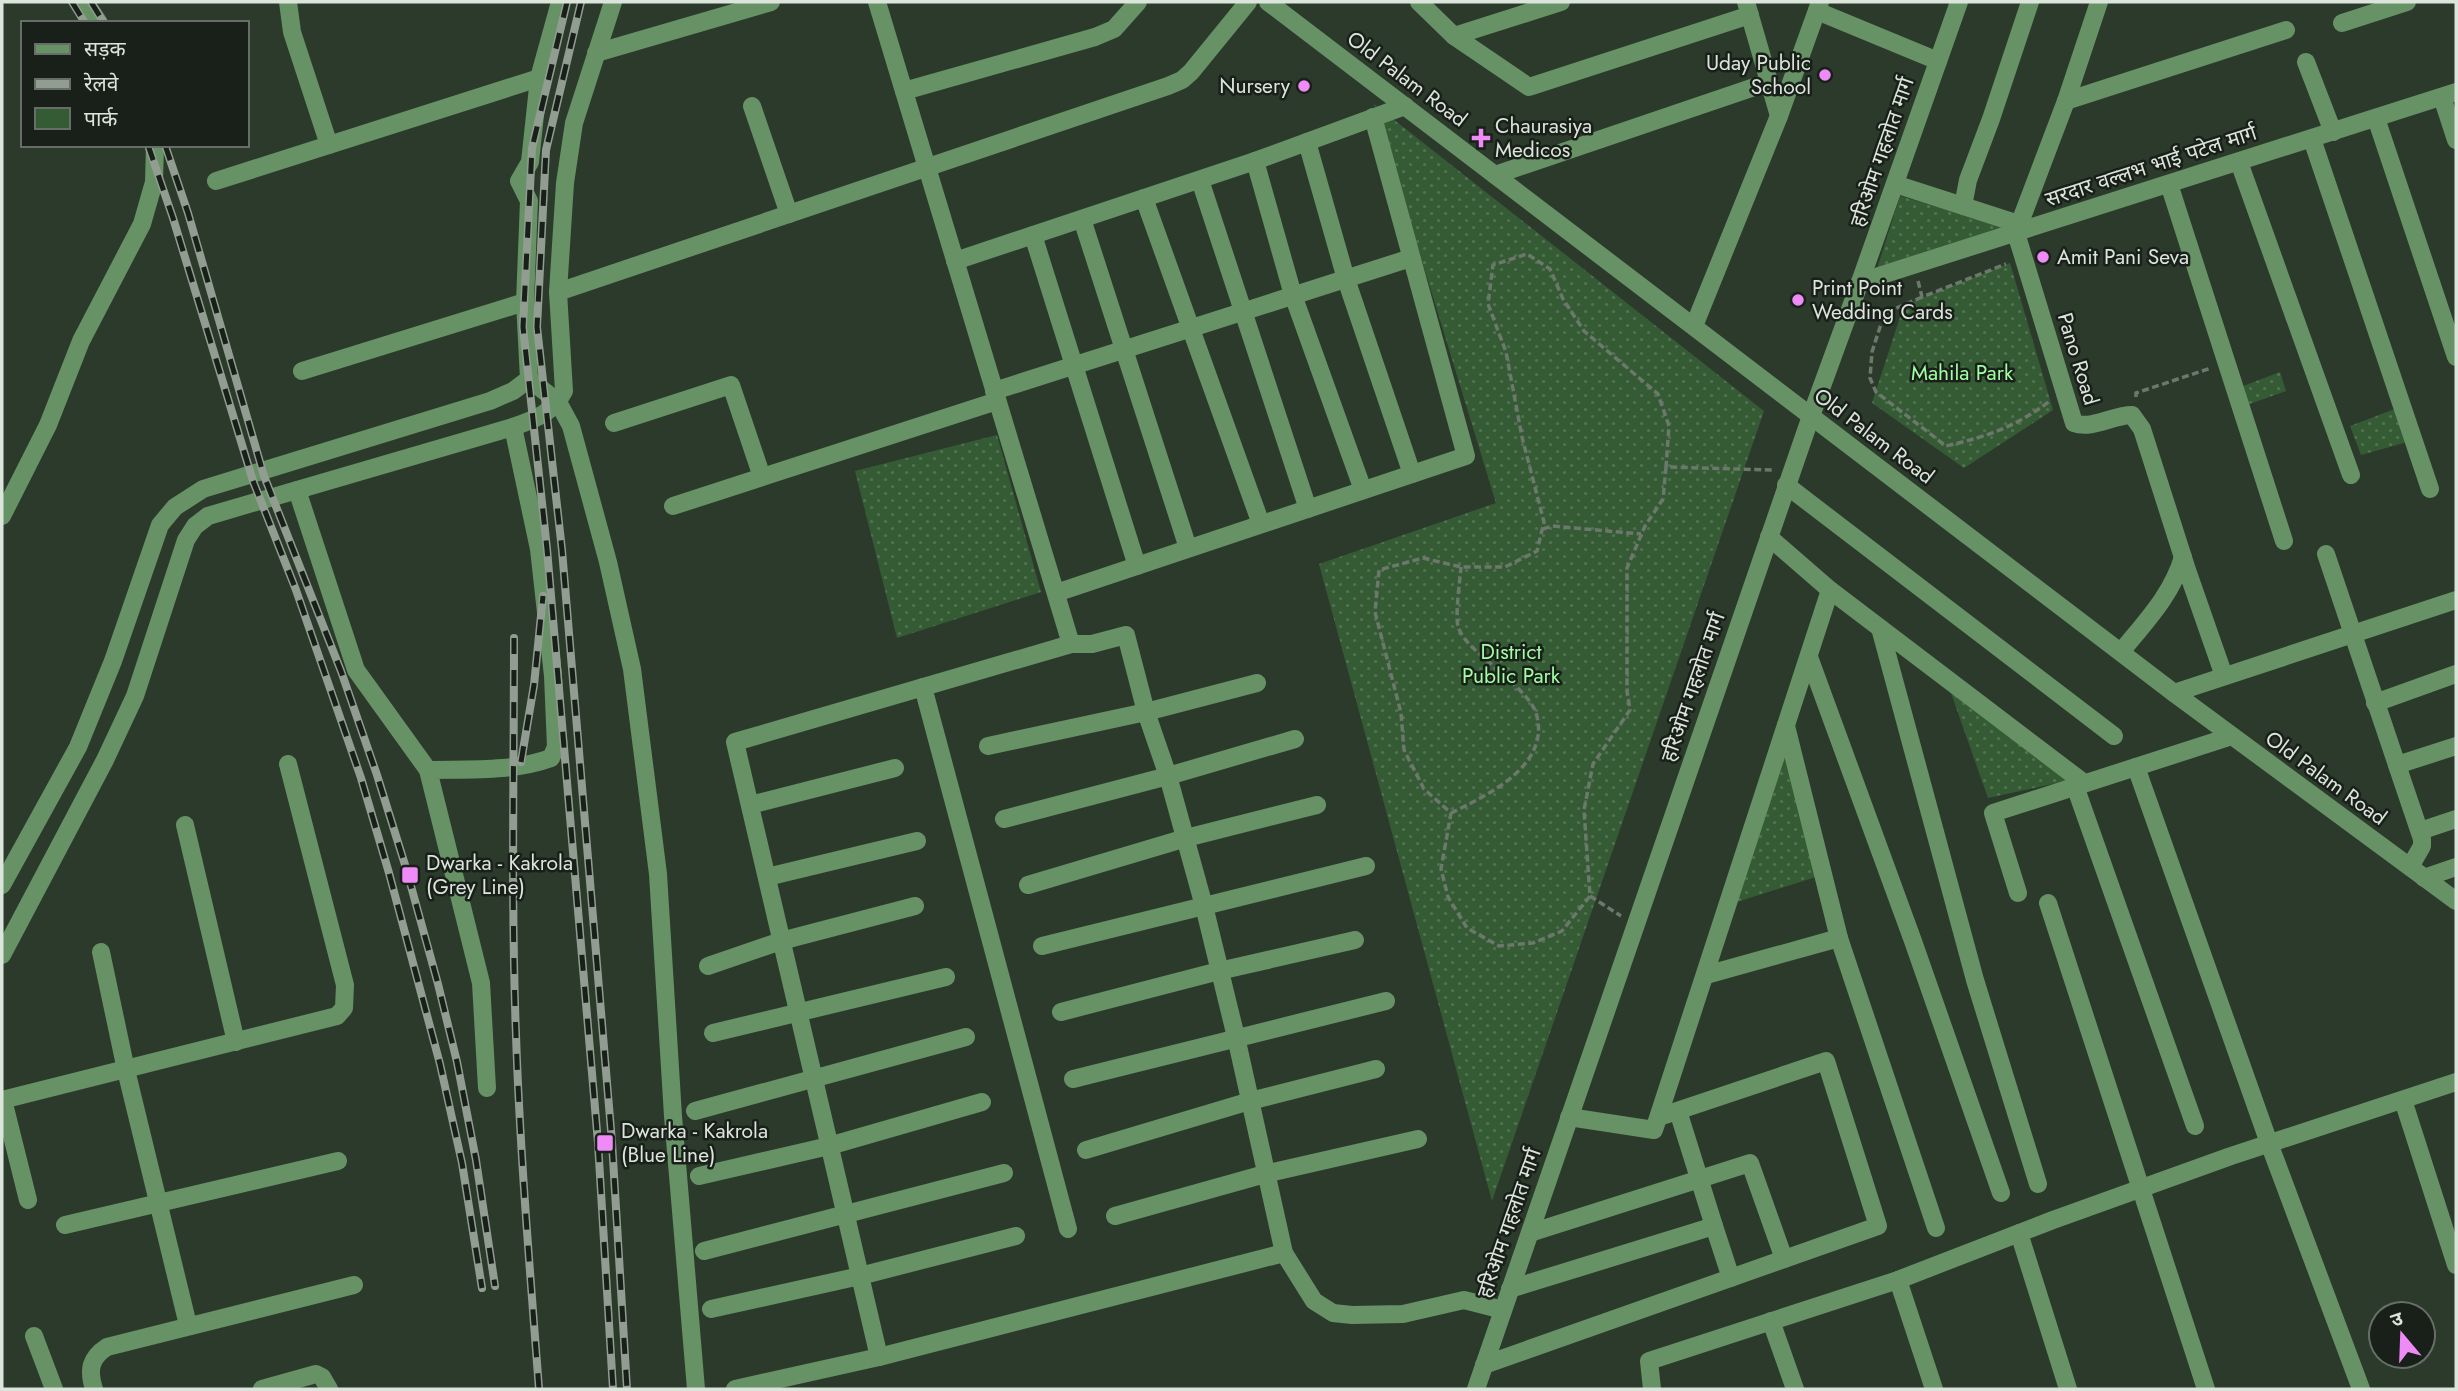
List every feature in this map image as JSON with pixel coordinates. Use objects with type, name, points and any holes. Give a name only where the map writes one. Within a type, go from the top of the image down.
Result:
[{"type":"street","points":[[85,2],[98,21]]},
{"type":"street","points":[[288,2],[292,32],[329,145]]},
{"type":"street","points":[[560,2],[540,78],[530,162],[519,181],[528,201],[525,302],[530,379],[558,402],[571,426],[608,562],[632,670],[658,874],[673,1116],[696,1389]]},
{"type":"street","points":[[2,955],[105,760],[135,695],[186,540],[195,526],[208,516],[543,416],[558,402],[564,391],[558,292],[565,183],[574,124],[613,2]]},
{"type":"street","points":[[596,53],[771,2]]},
{"type":"street","points":[[877,2],[1071,644]]},
{"type":"street","points":[[904,91],[1095,37],[1114,29],[1138,2]]},
{"type":"street","points":[[558,292],[1182,80],[1248,2]]},
{"type":"street","name":"Old Palam Road","points":[[1268,2],[2174,693],[2456,901]]},
{"type":"street","points":[[1419,2],[1454,36],[1529,87],[1748,8],[1779,116]]},
{"type":"street","points":[[1454,36],[1560,2]]},
{"type":"street","name":"हरिओम गहलोत मार्ग","points":[[1476,1389],[1789,477],[1959,2]]},
{"type":"street","points":[[1963,206],[1968,180],[1992,119],[2030,2]]},
{"type":"street","points":[[1895,184],[1963,206],[2017,228],[2066,101],[2099,2]]},
{"type":"street","points":[[2342,23],[2407,2]]},
{"type":"street","points":[[1694,326],[1779,116],[1810,28],[1813,5],[1938,61]]},
{"type":"street","points":[[2066,101],[2286,30]]},
{"type":"street","points":[[2306,62],[2333,132]]},
{"type":"street","points":[[216,181],[540,78]]},
{"type":"street","points":[[1495,175],[1769,82]]},
{"type":"street","points":[[2449,95],[2456,140]]},
{"type":"street","name":"सरदार वल्लभ भाई पटेल मार्ग","points":[[1860,282],[2017,228],[2169,184],[2449,95]]},
{"type":"street","points":[[752,106],[789,214]]},
{"type":"street","points":[[955,261],[1200,180],[1405,106]]},
{"type":"street","points":[[1056,593],[1466,456],[1373,117]]},
{"type":"street","points":[[2376,118],[2456,357]]},
{"type":"street","points":[[2312,139],[2430,489]]},
{"type":"street","points":[[1307,142],[1346,279],[1412,474]]},
{"type":"street","points":[[2,516],[48,425],[80,341],[142,224],[154,182],[155,147]]},
{"type":"street","points":[[1255,161],[1293,295],[1363,490]]},
{"type":"street","points":[[2239,162],[2351,475]]},
{"type":"street","points":[[1200,180],[1308,509]]},
{"type":"street","points":[[2169,184],[2284,541]]},
{"type":"street","points":[[1144,198],[1261,524]]},
{"type":"street","points":[[1082,219],[1188,548]]},
{"type":"street","name":"Pano Road","points":[[2017,228],[2074,423],[2082,426],[2125,415],[2132,415],[2138,420]]},
{"type":"street","points":[[1033,235],[1137,566]]},
{"type":"street","points":[[673,506],[996,396],[1075,365],[1411,258]]},
{"type":"street","points":[[302,371],[525,302]]},
{"type":"street","points":[[2,885],[78,747],[113,661],[160,525],[175,507],[203,489],[491,401],[530,379]]},
{"type":"street","points":[[614,423],[731,385],[762,477]]},
{"type":"street","points":[[2138,420],[2224,676]]},
{"type":"street","points":[[428,770],[488,768],[539,762],[551,758],[556,747],[553,676],[539,549],[513,426]]},
{"type":"street","points":[[342,446],[352,475]]},
{"type":"street","points":[[1789,477],[2114,736]]},
{"type":"street","points":[[298,490],[356,670],[428,770],[481,983],[487,1087]]},
{"type":"street","points":[[1769,537],[1829,590],[2080,785],[2195,1126]]},
{"type":"street","points":[[2326,554],[2420,831],[2422,846],[2417,872],[2456,867]]},
{"type":"street","points":[[2121,652],[2168,594],[2183,557]]},
{"type":"street","points":[[1569,1117],[1654,1130],[1829,590]]},
{"type":"street","points":[[2174,693],[2456,600]]},
{"type":"street","points":[[1880,628],[1975,980],[2038,1184]]},
{"type":"street","points":[[879,1357],[735,742],[1071,644],[1092,645],[1126,635],[1204,906],[1284,1253],[1314,1301],[1333,1313],[1403,1314],[1464,1300],[1503,1310]]},
{"type":"street","points":[[1808,657],[1913,941],[2001,1193]]},
{"type":"street","points":[[2375,703],[2456,674]]},
{"type":"street","points":[[988,746],[1146,712],[1257,683]]},
{"type":"street","points":[[923,687],[1068,1229]]},
{"type":"street","points":[[1786,726],[1839,938],[1936,1228]]},
{"type":"street","points":[[2018,892],[1993,813],[2232,736]]},
{"type":"street","points":[[1004,819],[1295,739]]},
{"type":"street","points":[[2397,765],[2456,746]]},
{"type":"street","points":[[28,1200],[3,1100],[337,1016],[344,1008],[345,985],[288,764]]},
{"type":"street","points":[[2136,767],[2269,1143],[2361,1389]]},
{"type":"street","points":[[750,805],[895,768]]},
{"type":"street","points":[[1028,884],[1186,838],[1317,806]]},
{"type":"street","points":[[2420,831],[2456,819]]},
{"type":"street","points":[[185,825],[236,1042]]},
{"type":"street","points":[[767,877],[917,841]]},
{"type":"street","points":[[1042,946],[1366,866]]},
{"type":"street","points":[[2048,903],[2206,1389]]},
{"type":"street","points":[[708,966],[782,941],[915,906]]},
{"type":"street","points":[[1706,975],[1839,938]]},
{"type":"street","points":[[1060,1012],[1354,940]]},
{"type":"street","points":[[101,952],[126,1070],[188,1325]]},
{"type":"street","points":[[713,1033],[946,977]]},
{"type":"street","points":[[1073,1079],[1385,1001]]},
{"type":"street","points":[[695,1111],[966,1037]]},
{"type":"street","points":[[1484,1365],[1878,1226],[1826,1061],[1659,1117]]},
{"type":"street","points":[[1086,1150],[1250,1101],[1376,1069]]},
{"type":"street","points":[[1653,1389],[1648,1361],[1898,1280],[2019,1233],[2269,1143],[2456,1082]]},
{"type":"street","points":[[2403,1100],[2456,1265]]},
{"type":"street","points":[[699,1175],[829,1146],[982,1102]]},
{"type":"street","points":[[1678,1111],[1731,1278]]},
{"type":"street","points":[[1115,1216],[1265,1174],[1418,1139]]},
{"type":"street","points":[[65,1225],[338,1161]]},
{"type":"street","points":[[1530,1233],[1750,1163],[1784,1259]]},
{"type":"street","points":[[704,1251],[1004,1173]]},
{"type":"street","points":[[1510,1289],[1714,1226]]},
{"type":"street","points":[[2019,1233],[2068,1389]]},
{"type":"street","points":[[711,1309],[860,1276],[1016,1236]]},
{"type":"street","points":[[735,1389],[879,1357],[1284,1253]]},
{"type":"street","points":[[1898,1280],[1934,1389]]},
{"type":"street","points":[[94,1389],[91,1365],[96,1354],[107,1347],[354,1285]]},
{"type":"street","points":[[1771,1321],[1795,1389]]},
{"type":"street","points":[[34,1336],[54,1389]]},
{"type":"street","points":[[262,1389],[316,1374],[322,1377],[329,1389]]},
{"type":"path","points":[[1527,254],[1550,269],[1563,299],[1584,331],[1658,394],[1669,426],[1663,499],[1641,534],[1627,568],[1627,691],[1630,710],[1593,764],[1584,810],[1590,896],[1562,931],[1533,943],[1499,946],[1467,928],[1448,897],[1441,869],[1451,813],[1424,789],[1404,750],[1401,713],[1375,612],[1379,570],[1423,558],[1461,567],[1505,567],[1537,551],[1544,522],[1522,437],[1506,352],[1488,304],[1493,265],[1527,254]]},
{"type":"path","points":[[2010,263],[1892,310],[1881,324],[1872,352],[1870,378],[1876,392],[1947,446],[1985,437],[2024,420],[2050,400],[2048,392]]},
{"type":"path","points":[[1914,265],[1922,298]]},
{"type":"path","points":[[2138,420],[2136,393],[2227,362]]},
{"type":"path","points":[[1667,467],[1789,477]]},
{"type":"path","points":[[1542,529],[1552,526],[1641,534]]},
{"type":"path","points":[[1451,813],[1475,802],[1518,774],[1538,744],[1536,712],[1518,689],[1476,652],[1458,626],[1461,567]]},
{"type":"path","points":[[1590,896],[1635,926]]},
{"type":"green space","name":"District Public Park","points":[[1374,104],[1764,411],[1492,1201],[1319,564],[1496,503]]},
{"type":"green space","points":[[1900,196],[2009,228],[1877,269]]},
{"type":"green space","name":"Mahila Park","points":[[2010,263],[2053,410],[1964,468],[1872,403],[1904,305]]},
{"type":"green space","points":[[2280,372],[2286,391],[2244,406],[2238,388]]},
{"type":"green space","points":[[2400,407],[2411,441],[2361,455],[2350,426]]},
{"type":"green space","points":[[997,435],[1041,592],[897,638],[855,471]]},
{"type":"green space","points":[[1951,693],[2071,780],[1988,798]]},
{"type":"green space","points":[[1786,744],[1819,876],[1737,902]]},
{"type":"railway","points":[[72,2],[84,21]]},
{"type":"railway","points":[[91,2],[103,21]]},
{"type":"railway","points":[[567,2],[532,148],[523,327],[547,549],[598,1143],[613,1389]]},
{"type":"railway","points":[[581,2],[546,150],[537,327],[562,550],[612,1142],[627,1389]]},
{"type":"railway","points":[[149,147],[253,481],[296,590],[361,778],[389,873],[440,1064],[462,1163],[482,1288]]},
{"type":"railway","points":[[166,147],[188,213],[264,476],[341,671],[406,868],[457,1062],[476,1160],[495,1286]]},
{"type":"railway","points":[[521,762],[534,685],[543,596]]},
{"type":"railway","points":[[514,638],[514,985],[523,1168],[539,1389]]},
{"type":"place","name":"Uday Public School","points":[[1825,75]]},
{"type":"place","name":"Nursery","points":[[1304,86]]},
{"type":"place","name":"Chaurasiya Medicos","points":[[1481,138]]},
{"type":"place","name":"Amit Pani Seva","points":[[2043,257]]},
{"type":"place","name":"Print Point Wedding Cards","points":[[1798,300]]},
{"type":"place","name":"Dwarka - Kakrola (Grey Line)","points":[[410,875]]},
{"type":"place","name":"Dwarka - Kakrola (Blue Line)","points":[[605,1143]]}]
